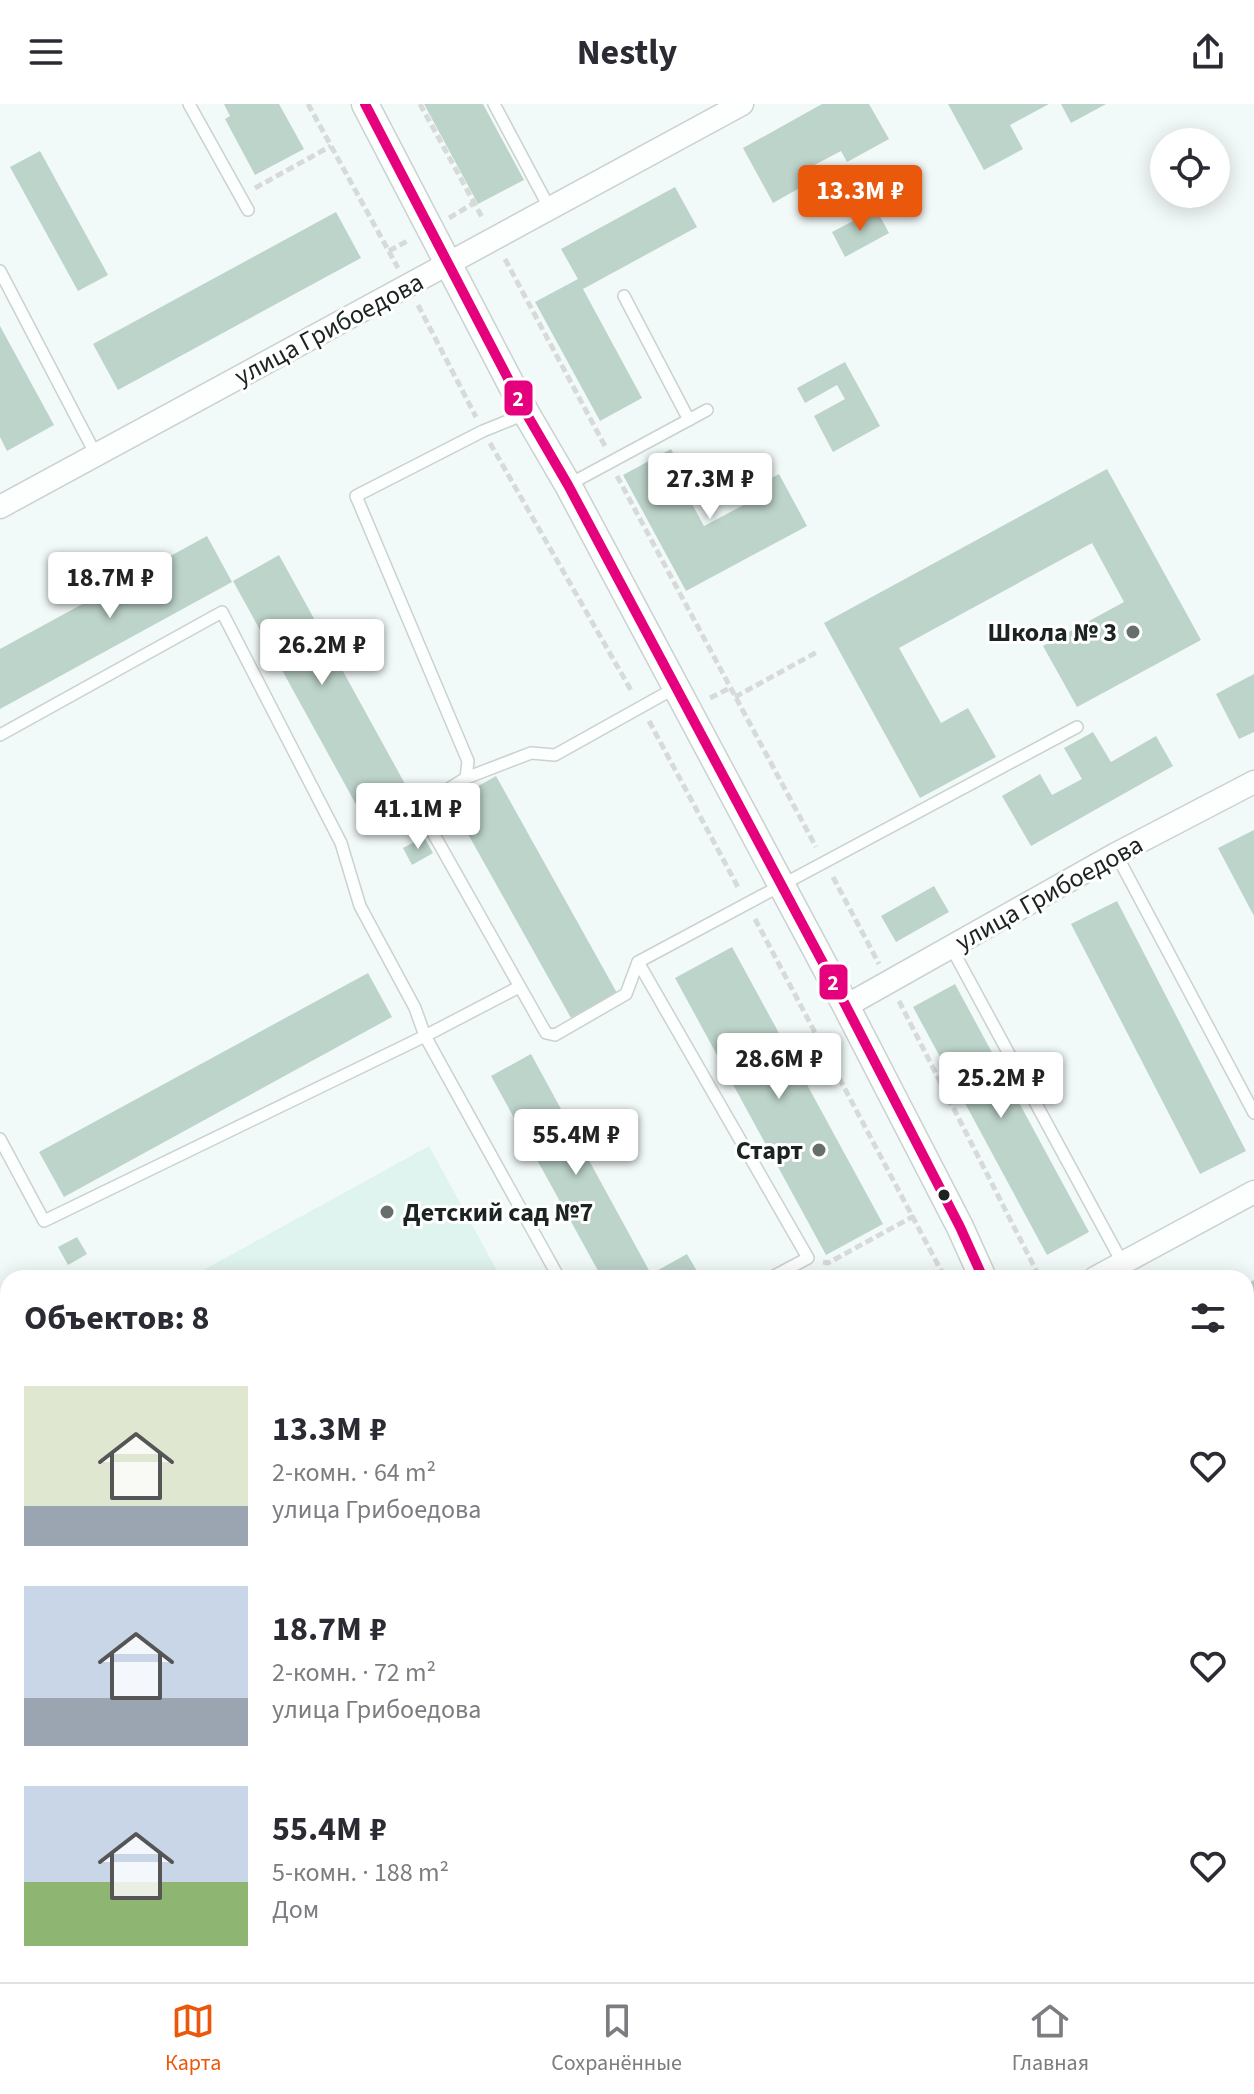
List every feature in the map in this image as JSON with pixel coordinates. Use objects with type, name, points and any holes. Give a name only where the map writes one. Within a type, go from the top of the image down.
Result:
[{"type":"street","points":[[365,104],[526,413],[568,485],[846,1006],[979,1270]]},
{"type":"street","name":"улица Грибоедова","points":[[0,507],[742,104]]},
{"type":"street","name":"улица Грибоедова","points":[[846,1006],[1116,854],[1254,782]]},
{"type":"street","points":[[1111,1270],[1254,1192]]},
{"type":"lane","points":[[189,104],[248,210]]},
{"type":"lane","points":[[494,104],[550,209]]},
{"type":"lane","points":[[0,271],[96,455]]},
{"type":"lane","points":[[624,296],[689,420]]},
{"type":"lane","points":[[568,485],[707,410]]},
{"type":"lane","points":[[466,778],[468,761],[356,496],[483,431],[526,413]]},
{"type":"lane","points":[[0,735],[222,612],[341,843],[360,906],[415,1008],[425,1036],[555,1270]]},
{"type":"lane","points":[[676,687],[555,755],[531,753],[466,778],[419,808],[546,1033],[555,1035],[626,994],[638,962],[1077,727]]},
{"type":"lane","points":[[1116,854],[1254,1113]]},
{"type":"lane","points":[[951,947],[1123,1264]]},
{"type":"lane","points":[[638,962],[808,1258],[785,1270]]},
{"type":"lane","points":[[0,1139],[44,1221],[425,1036],[519,987]]},
{"type":"path","points":[[420,104],[613,460],[618,478],[889,982],[1036,1270]]},
{"type":"path","points":[[240,196],[331,146]]},
{"type":"path","points":[[462,210],[474,203]]},
{"type":"path","points":[[389,251],[397,247]]},
{"type":"path","points":[[735,697],[819,651]]},
{"type":"path","points":[[808,1258],[828,1263],[914,1216]]},
{"type":"shaded area","name":"Детский сад №7","points":[[429,1146],[497,1270],[204,1270]]},
{"type":"building","points":[[224,104],[279,104],[304,149],[255,175],[225,119],[230,116]]},
{"type":"building","points":[[424,104],[483,104],[524,180],[478,204]]},
{"type":"building","points":[[822,104],[869,104],[889,139],[847,162],[841,151],[805,170],[812,181],[773,203],[743,148]]},
{"type":"building","points":[[948,104],[1049,104],[1010,125],[1023,149],[984,170]]},
{"type":"building","points":[[1061,104],[1106,104],[1071,123]]},
{"type":"building","points":[[40,151],[108,275],[78,291],[10,167]]},
{"type":"building","points":[[675,187],[697,227],[583,289],[642,398],[600,421],[535,302],[578,279],[561,249]]},
{"type":"building","points":[[876,209],[889,233],[845,257],[832,232]]},
{"type":"building","points":[[336,212],[361,258],[118,390],[93,344]]},
{"type":"building","points":[[0,326],[54,425],[7,451],[0,437]]},
{"type":"building","points":[[845,362],[880,426],[833,452],[814,416],[845,399],[837,385],[805,403],[797,388]]},
{"type":"building","points":[[671,449],[686,478],[680,482],[704,526],[753,500],[748,491],[779,474],[807,526],[686,591],[623,475]]},
{"type":"building","name":"Школа № 3","points":[[1107,469],[1201,640],[1077,707],[1043,646],[1124,602],[1092,543],[899,648],[941,723],[968,708],[996,757],[920,798],[824,623]]},
{"type":"building","points":[[207,536],[232,582],[0,709],[0,649]]},
{"type":"building","points":[[279,555],[410,793],[364,819],[233,581]]},
{"type":"building","points":[[1254,674],[1254,732],[1239,739],[1216,694]]},
{"type":"building","points":[[1093,732],[1111,762],[1156,736],[1173,766],[1031,846],[1002,796],[1040,774],[1052,795],[1082,779],[1064,748]]},
{"type":"building","points":[[496,776],[617,993],[571,1018],[450,802]]},
{"type":"building","points":[[1254,830],[1254,916],[1218,848]]},
{"type":"building","points":[[424,837],[433,853],[412,865],[403,848]]},
{"type":"building","points":[[934,886],[949,912],[896,942],[881,916]]},
{"type":"building","points":[[1117,901],[1246,1151],[1200,1174],[1071,924]]},
{"type":"building","points":[[732,947],[883,1224],[826,1255],[675,978]]},
{"type":"building","points":[[368,973],[392,1017],[64,1197],[39,1152]]},
{"type":"building","points":[[955,984],[1089,1232],[1047,1255],[913,1007]]},
{"type":"building","points":[[531,1054],[649,1270],[598,1270],[491,1076]]},
{"type":"building","points":[[77,1237],[87,1254],[68,1265],[58,1247]]},
{"type":"building","points":[[687,1254],[696,1270],[658,1270]]},
{"type":"transit line","name":"2","points":[[365,104],[526,413],[568,485],[846,1006],[979,1270]]},
{"type":"place","name":"Школа № 3","points":[[1133,632]]},
{"type":"place","name":"Старт","points":[[819,1150]]},
{"type":"place","name":"Детский сад №7","points":[[387,1212]]}]
